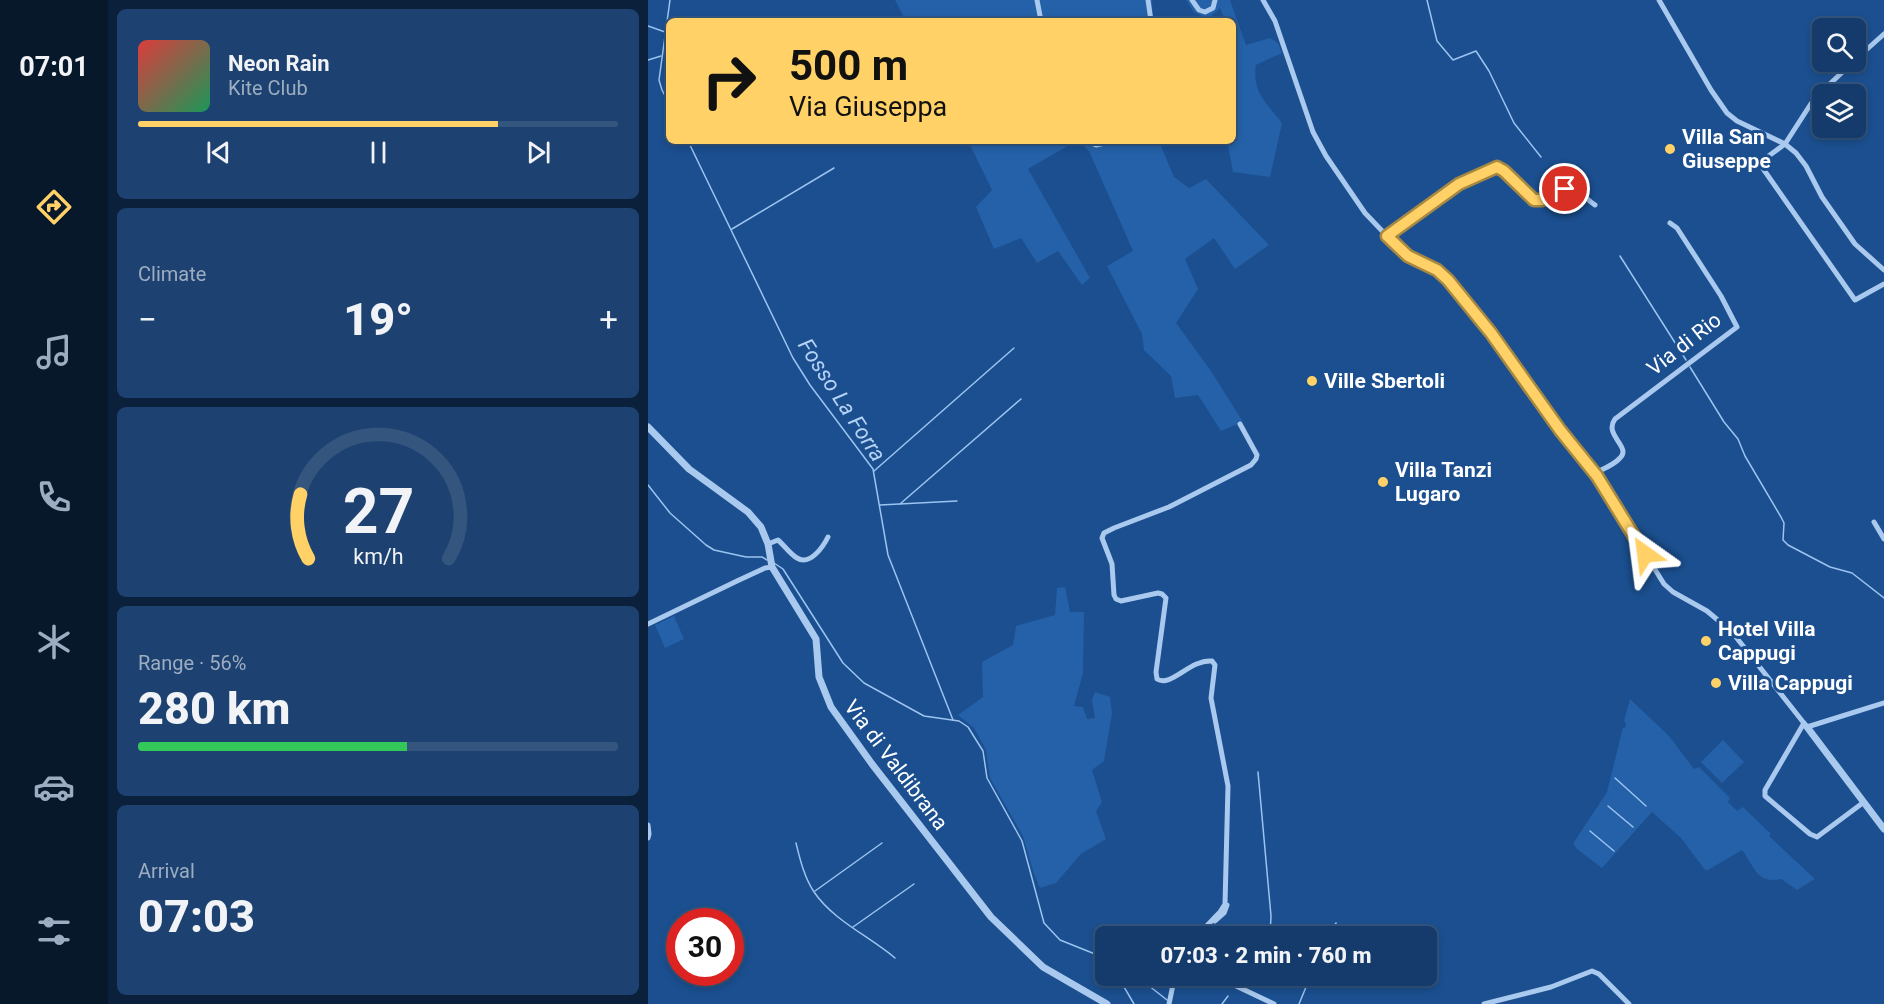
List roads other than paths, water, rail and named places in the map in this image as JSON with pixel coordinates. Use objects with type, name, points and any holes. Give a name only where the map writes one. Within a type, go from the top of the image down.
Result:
[{"type":"street","points":[[1037,0],[1040,18]]},
{"type":"street","points":[[1148,0],[1151,18]]},
{"type":"street","points":[[1192,0],[1199,10],[1205,12],[1211,10],[1215,0]]},
{"type":"street","points":[[1263,0],[1272,14],[1286,49],[1319,144],[1365,213],[1408,256],[1437,270],[1448,280],[1496,340],[1560,430],[1595,474],[1661,580],[1678,596],[1707,611],[1732,632],[1884,829]]},
{"type":"street","points":[[1659,0],[1711,90],[1731,118],[1785,144],[1796,153],[1806,166],[1822,197],[1855,244],[1884,270]]},
{"type":"street","points":[[1866,50],[1884,34]]},
{"type":"street","points":[[1842,72],[1814,99],[1785,144],[1759,163],[1855,300],[1884,284]]},
{"type":"street","points":[[1387,236],[1459,184],[1497,167],[1534,200],[1542,200],[1571,189],[1578,191],[1596,205]]},
{"type":"street","name":"Via di Rio","points":[[1595,474],[1623,455],[1623,450],[1612,430],[1611,425],[1615,419],[1737,327],[1677,228],[1670,223]]},
{"type":"street","points":[[1206,926],[1224,913],[1227,905],[1225,897],[1228,786],[1211,698],[1215,665],[1212,661],[1203,661],[1193,664],[1167,681],[1160,680],[1156,674],[1165,597],[1158,593],[1119,600],[1114,595],[1113,568],[1103,535],[1114,528],[1169,507],[1251,465],[1257,454],[1240,424]]},
{"type":"street","name":"Via di Valdibrana","points":[[648,427],[688,469],[748,512],[761,527],[768,544],[772,566],[816,639],[819,677],[831,707],[840,722],[1003,930],[1043,967],[1107,1004]]},
{"type":"street","points":[[1874,522],[1884,539]]},
{"type":"street","points":[[768,544],[778,540],[801,560],[813,556],[828,537]]},
{"type":"street","points":[[648,624],[737,580],[772,566]]},
{"type":"street","points":[[1864,802],[1817,837],[1810,834],[1765,796],[1765,789],[1806,725],[1884,703]]},
{"type":"street","points":[[648,825],[650,834],[648,838]]},
{"type":"street","points":[[1484,1004],[1503,1002],[1592,971],[1599,974],[1629,1004]]},
{"type":"street","points":[[1169,1004],[1173,986]]},
{"type":"street","points":[[1236,986],[1274,1004]]},
{"type":"waterway","name":"Fosso La Forra","points":[[668,18],[670,0]]},
{"type":"waterway","points":[[1427,0],[1437,41],[1453,60],[1476,51],[1489,71],[1514,123],[1541,157]]},
{"type":"waterway","points":[[648,26],[665,32]]},
{"type":"waterway","name":"Fosso La Forra","points":[[666,29],[659,80],[666,97]]},
{"type":"waterway","points":[[648,60],[661,56]]},
{"type":"waterway","name":"Fosso La Forra","points":[[689,144],[793,358],[810,385],[873,469],[888,555],[953,720]]},
{"type":"waterway","points":[[732,229],[834,168]]},
{"type":"waterway","points":[[1620,256],[1686,360]]},
{"type":"waterway","points":[[874,471],[1014,348]]},
{"type":"waterway","points":[[1690,367],[1724,422],[1738,439],[1745,456],[1781,517],[1784,523],[1783,540],[1788,545],[1830,567],[1852,573],[1884,598]]},
{"type":"waterway","points":[[900,504],[1021,399]]},
{"type":"waterway","points":[[648,485],[670,513],[706,545],[714,550],[746,557],[762,557],[767,560]]},
{"type":"waterway","points":[[880,505],[957,501]]},
{"type":"waterway","points":[[774,563],[783,569],[843,663],[864,683],[924,716],[959,721],[968,727],[983,751],[987,778],[1022,841],[1044,923],[1060,940],[1095,954]]},
{"type":"waterway","points":[[1258,772],[1270,926]]},
{"type":"waterway","points":[[1615,778],[1646,806]]},
{"type":"waterway","points":[[1608,806],[1633,827]]},
{"type":"waterway","points":[[1590,831],[1614,851]]},
{"type":"waterway","points":[[796,843],[808,880],[822,902],[842,920],[895,958]]},
{"type":"waterway","points":[[815,891],[882,843]]},
{"type":"waterway","points":[[853,927],[914,884]]},
{"type":"waterway","points":[[1123,986],[1134,1004]]},
{"type":"waterway","points":[[1149,986],[1167,1000]]},
{"type":"waterway","points":[[1299,1004],[1306,986]]},
{"type":"waterway","points":[[1222,1004],[1228,996]]},
{"type":"place","name":"Villa San Giuseppe","points":[[1670,149]]},
{"type":"place","name":"Ville Sbertoli","points":[[1312,381]]},
{"type":"place","name":"Villa Tanzi Lugaro","points":[[1383,482]]},
{"type":"place","name":"Hotel Villa Cappugi","points":[[1706,641]]},
{"type":"place","name":"Villa Cappugi","points":[[1716,683]]}]
